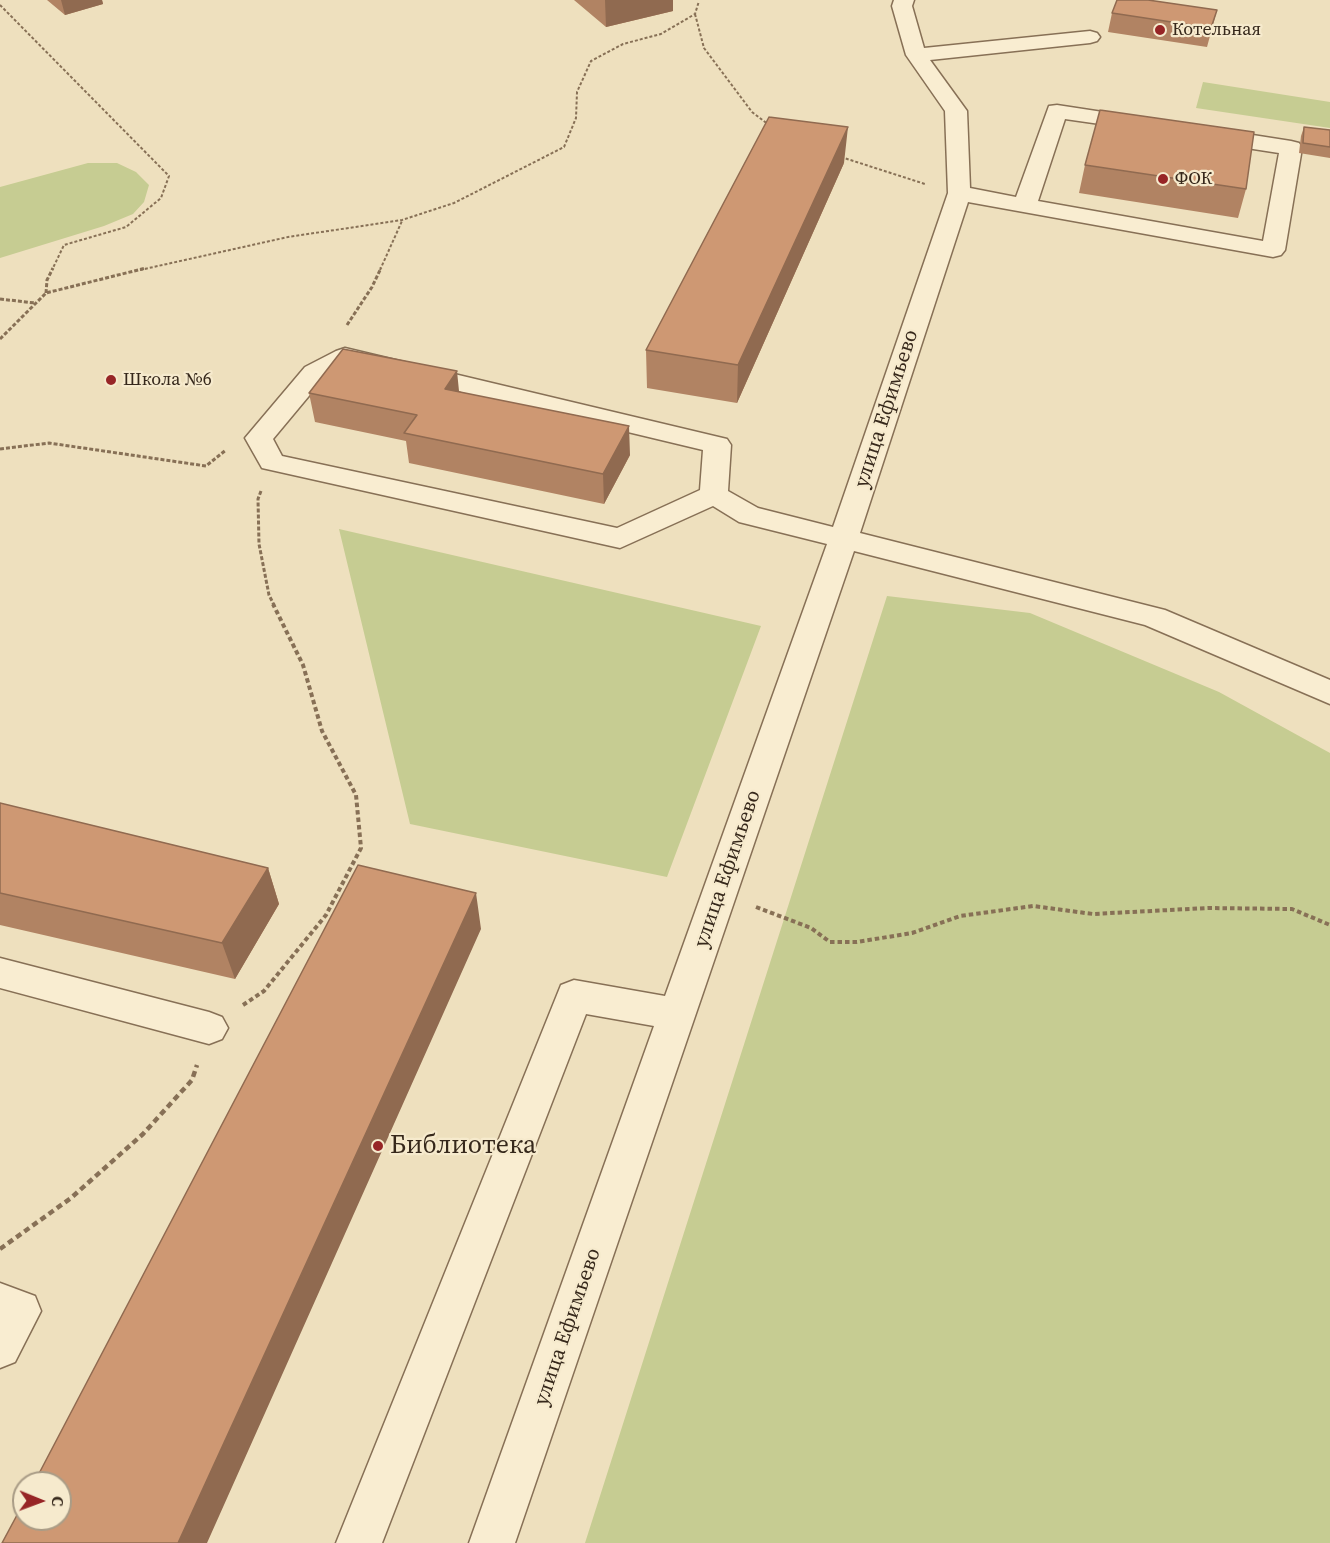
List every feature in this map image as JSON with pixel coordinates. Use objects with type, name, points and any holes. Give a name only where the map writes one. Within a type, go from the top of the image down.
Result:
[{"type":"street","points":[[903,0],[902,6],[916,55],[956,111],[959,193],[1273,250],[1292,148],[1186,131]]},
{"type":"street","points":[[916,55],[1090,37]]},
{"type":"street","points":[[1025,206],[1057,111],[1163,128]]},
{"type":"street","name":"улица Ефимьево","points":[[492,1543],[844,537],[959,193]]},
{"type":"street","points":[[345,357],[717,445],[714,495],[620,538],[272,462],[259,438],[314,374],[345,357]]},
{"type":"street","points":[[714,495],[750,515],[1154,617],[1330,693]]},
{"type":"street","points":[[0,973],[209,1028]]},
{"type":"street","points":[[359,1543],[574,996],[677,1014]]},
{"type":"street","points":[[0,1304],[20,1311],[0,1347]]},
{"type":"path","points":[[699,1],[695,14],[704,48],[752,112],[770,126]]},
{"type":"path","points":[[0,5],[169,176],[161,198],[126,227],[64,244],[47,280],[46,293]]},
{"type":"path","points":[[0,339],[46,293],[196,256],[288,237],[402,220],[454,203],[564,147],[576,118],[577,92],[591,61],[623,44],[661,34],[695,14]]},
{"type":"path","points":[[841,157],[886,173],[959,193]]},
{"type":"path","points":[[345,357],[342,333],[372,287],[402,220]]},
{"type":"path","points":[[0,299],[36,303]]},
{"type":"path","points":[[0,449],[49,443],[206,466],[233,445]]},
{"type":"path","points":[[0,1249],[71,1198],[170,1107],[192,1080],[209,1028],[264,991],[326,915],[361,848],[356,795],[322,731],[303,665],[269,595],[259,544],[258,499],[272,462]]},
{"type":"path","points":[[720,893],[811,928],[830,942],[857,942],[912,933],[960,916],[1033,906],[1093,914],[1208,908],[1292,909],[1330,925]]},
{"type":"green space","points":[[1203,82],[1330,102],[1330,128],[1196,108]]},
{"type":"green space","points":[[88,163],[117,163],[136,172],[149,185],[144,202],[133,214],[104,226],[0,258],[0,187]]},
{"type":"green space","points":[[339,529],[761,626],[667,877],[410,824]]},
{"type":"green space","points":[[887,596],[1030,613],[1219,692],[1330,753],[1330,1543],[585,1543]]},
{"type":"building","points":[[1117,0],[1148,0],[1217,10],[1211,28],[1112,13]]},
{"type":"building","points":[[1100,110],[1254,132],[1246,189],[1085,165]]},
{"type":"building","points":[[769,117],[848,127],[738,365],[646,350]]},
{"type":"building","points":[[1304,127],[1330,130],[1330,147],[1303,143]]},
{"type":"building","points":[[343,349],[457,371],[445,389],[629,426],[603,474],[404,433],[417,415],[309,393]]},
{"type":"building","points":[[0,803],[268,868],[222,943],[0,893]]},
{"type":"building","points":[[358,865],[476,893],[178,1543],[2,1543],[12,1524],[12,1531],[72,1531],[72,1471],[40,1471]]},
{"type":"place","name":"Котельная","points":[[1160,30]]},
{"type":"place","name":"ФОК","points":[[1163,179]]},
{"type":"place","name":"Школа №6","points":[[111,380]]},
{"type":"place","name":"Библиотека","points":[[378,1146]]}]
